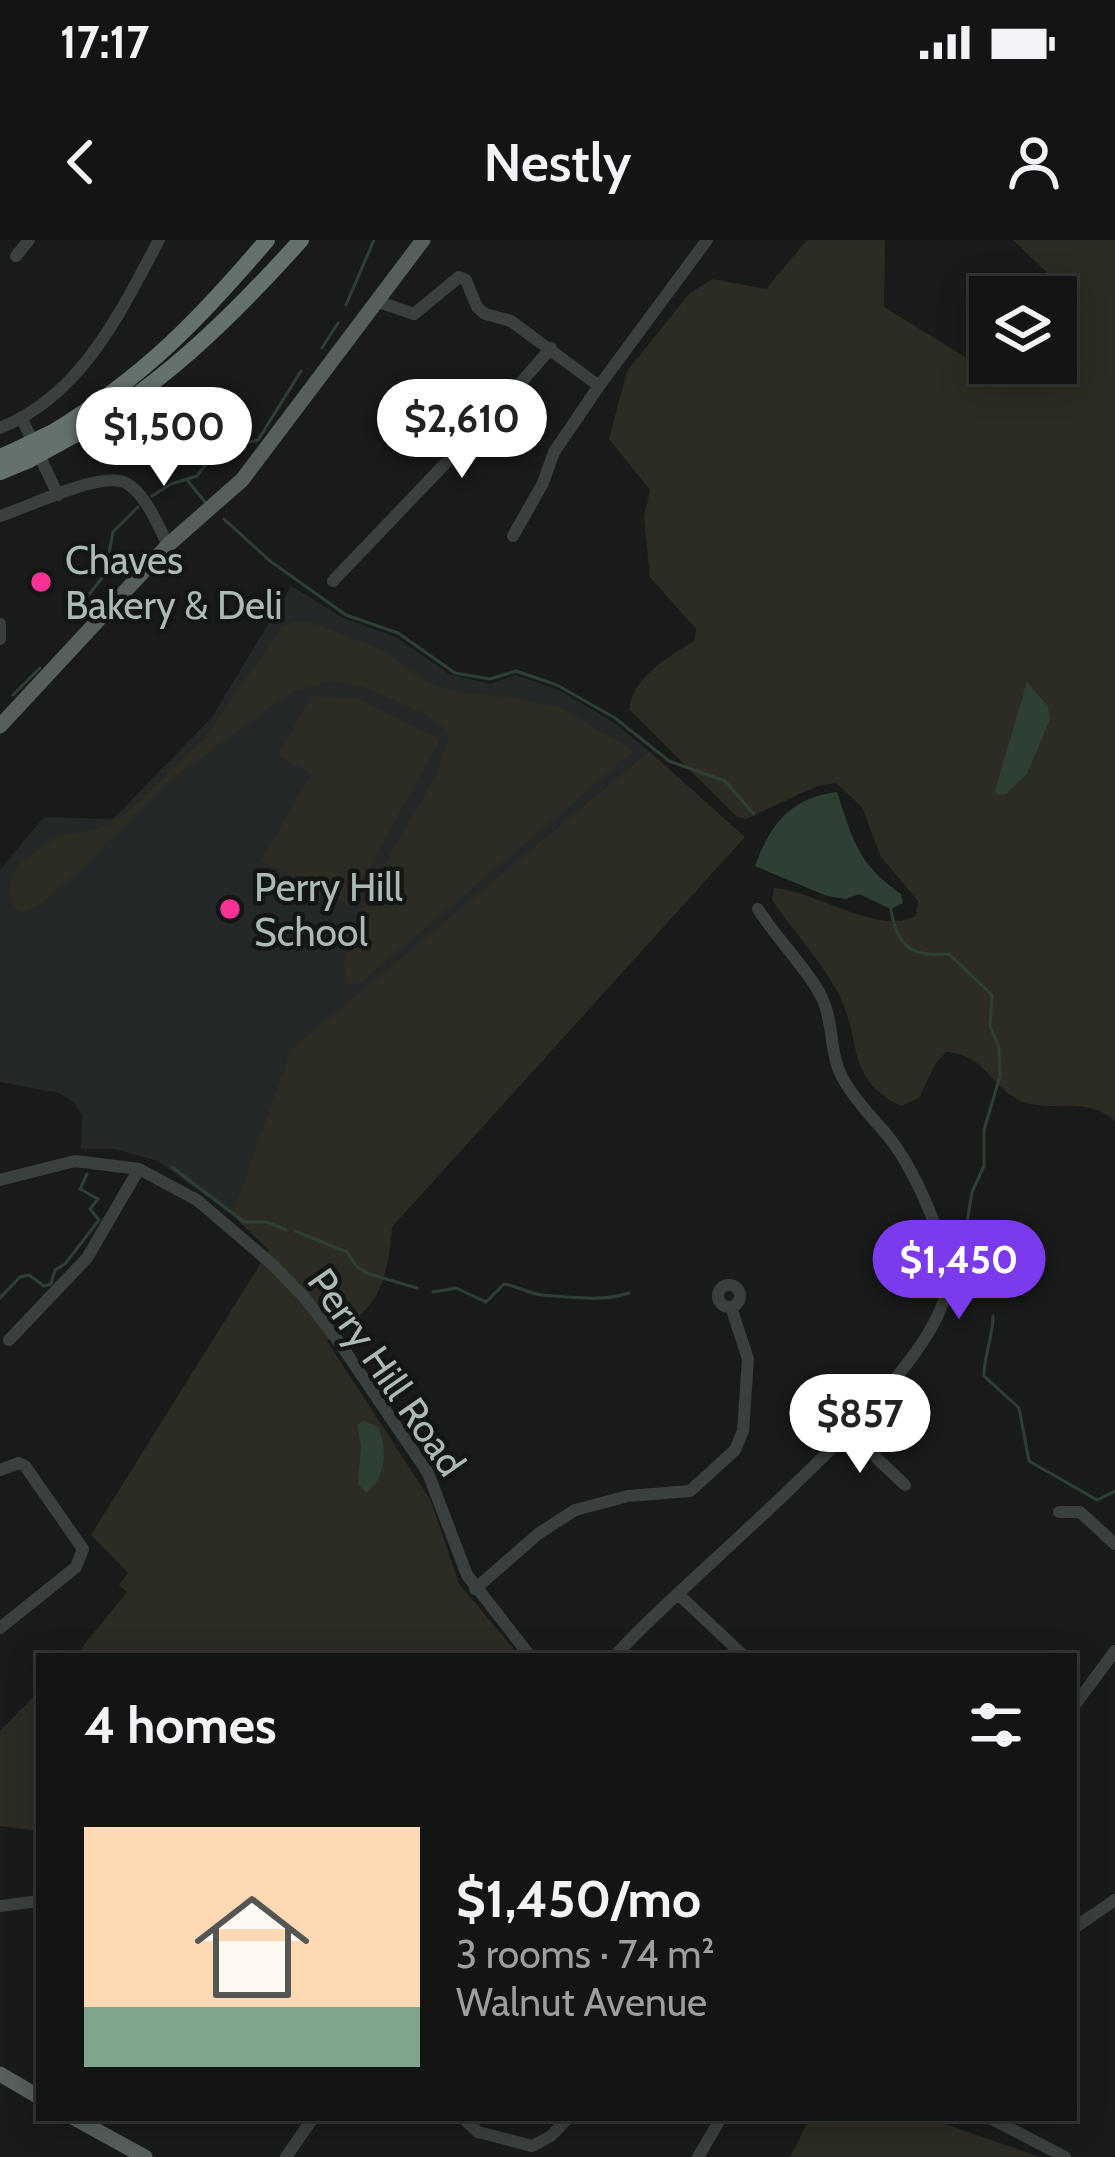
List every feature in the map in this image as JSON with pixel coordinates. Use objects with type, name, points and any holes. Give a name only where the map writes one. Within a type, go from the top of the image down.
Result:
[{"type":"highway","points":[[202,316],[256,240]]},
{"type":"highway","points":[[57,438],[202,316],[267,240]]},
{"type":"highway","points":[[0,472],[24,454],[96,424],[152,385],[212,335],[301,240]]},
{"type":"highway","points":[[0,458],[24,454]]},
{"type":"main road","points":[[0,726],[168,545],[242,480],[423,240]]},
{"type":"main road","points":[[0,2074],[36,2095]]},
{"type":"main road","points":[[86,2121],[145,2157]]},
{"type":"street","points":[[16,256],[29,240]]},
{"type":"street","points":[[0,428],[22,419],[100,346],[159,240]]},
{"type":"street","points":[[513,536],[543,483],[554,452],[707,240]]},
{"type":"street","points":[[376,301],[414,314],[459,277],[466,280],[485,314],[502,316],[599,386]]},
{"type":"street","points":[[334,581],[551,348]]},
{"type":"street","points":[[22,419],[58,495]]},
{"type":"street","points":[[0,516],[117,480],[137,492],[168,545]]},
{"type":"street","points":[[0,624],[0,639]]},
{"type":"street","points":[[618,1653],[897,1378],[931,1326],[947,1287],[920,1189],[889,1137],[839,1072],[821,994],[758,909]]},
{"type":"street","name":"Perry Hill Road","points":[[0,1180],[75,1161],[140,1169],[197,1199],[281,1273],[312,1306],[428,1473],[460,1561],[476,1589],[528,1653]]},
{"type":"street","points":[[9,1340],[87,1258],[140,1169]]},
{"type":"street","points":[[476,1589],[538,1534],[575,1510],[628,1496],[691,1491],[735,1450],[743,1431],[748,1359],[731,1307]]},
{"type":"street","points":[[848,1431],[905,1485]]},
{"type":"street","points":[[0,1470],[19,1462],[25,1466],[82,1549],[76,1567],[0,1628]]},
{"type":"street","points":[[1059,1512],[1080,1512],[1115,1544]]},
{"type":"street","points":[[678,1594],[741,1653]]},
{"type":"street","points":[[1077,1702],[1115,1651]]},
{"type":"street","points":[[1077,1926],[1115,1900]]},
{"type":"street","points":[[0,1906],[36,1901]]},
{"type":"street","points":[[286,2157],[310,2121]]},
{"type":"street","points":[[466,2121],[478,2132],[532,2146],[565,2121]]},
{"type":"street","points":[[698,2157],[719,2121]]},
{"type":"street","points":[[996,2121],[1065,2157]]},
{"type":"shaded area","points":[[807,240],[885,240],[884,307],[969,359],[969,384],[1077,384],[1077,276],[1050,276],[1013,240],[1115,240],[1115,1121],[1082,1106],[1024,1102],[1004,1090],[981,1066],[946,1052],[919,1098],[901,1106],[884,1096],[859,1062],[837,991],[772,900],[774,888],[883,920],[916,916],[918,901],[881,857],[862,807],[836,783],[817,786],[746,819],[737,817],[629,709],[644,678],[694,641],[696,629],[650,577],[644,517],[650,490],[609,439],[627,371],[690,293],[713,279],[766,289]]},
{"type":"shaded area","name":"Perry Hill School","points":[[291,586],[343,618],[396,637],[449,674],[490,684],[515,675],[557,689],[612,721],[649,751],[292,1050],[232,1215],[158,1161],[115,1149],[81,1149],[82,1115],[74,1102],[59,1093],[0,1082],[0,870],[44,817],[113,819],[212,717]]},
{"type":"shaded area","points":[[308,621],[380,649],[423,680],[454,691],[561,708],[634,751],[359,984],[345,979],[344,962],[371,888],[437,773],[449,736],[429,716],[364,687],[330,681],[290,693],[165,784],[41,904],[22,912],[15,909],[12,875],[23,860],[56,837],[101,828],[129,811],[206,737],[281,628]]},
{"type":"shaded area","points":[[1027,682],[1048,706],[1050,719],[1027,774],[999,795],[995,791]]},
{"type":"shaded area","points":[[311,696],[358,699],[440,740],[348,905],[261,861],[311,774],[278,756]]},
{"type":"shaded area","points":[[649,751],[745,837],[392,1227],[387,1266],[376,1294],[357,1318],[327,1341],[431,1501],[459,1584],[517,1653],[77,1653],[127,1592],[119,1585],[128,1573],[91,1535],[269,1250],[232,1215],[291,1050]]},
{"type":"shaded area","points":[[837,792],[858,849],[901,894],[903,903],[891,909],[859,894],[846,899],[827,896],[755,866],[784,816],[807,800]]},
{"type":"shaded area","points":[[364,1421],[378,1427],[384,1454],[378,1480],[366,1493],[358,1484],[361,1445],[357,1425]]},
{"type":"shaded area","points":[[36,1694],[33,1830],[0,1826],[0,1731]]},
{"type":"shaded area","points":[[808,2121],[936,2121],[1041,2157],[790,2157]]},
{"type":"waterway","points":[[346,305],[374,240]]},
{"type":"waterway","points":[[322,348],[338,323]]},
{"type":"waterway","points":[[152,496],[197,476],[229,434],[244,443],[258,440],[301,371]]},
{"type":"waterway","points":[[188,481],[205,502]]},
{"type":"waterway","points":[[83,602],[105,574],[113,532],[138,507]]},
{"type":"waterway","points":[[224,519],[270,561],[346,615],[398,633],[455,673],[490,679],[516,671],[557,685],[615,718],[669,761],[725,781],[754,814]]},
{"type":"waterway","points":[[13,695],[40,668]]},
{"type":"waterway","points":[[890,906],[907,946],[923,953],[949,954],[992,995],[990,1026],[999,1048],[1000,1076],[984,1130],[984,1166],[972,1192],[966,1229]]},
{"type":"waterway","points":[[172,1167],[244,1222],[266,1222],[286,1230]]},
{"type":"waterway","points":[[0,1298],[20,1277],[29,1275],[44,1286],[51,1284],[55,1270],[99,1220],[90,1209],[98,1199],[80,1189],[87,1174]]},
{"type":"waterway","points":[[295,1231],[347,1252],[369,1274],[417,1288]]},
{"type":"waterway","points":[[433,1292],[456,1288],[486,1302],[504,1284],[574,1298],[629,1293]]},
{"type":"waterway","points":[[993,1316],[984,1376],[1019,1408],[1029,1461],[1097,1500],[1115,1491]]},
{"type":"place","name":"Chaves Bakery & Deli","points":[[41,582]]},
{"type":"place","name":"Perry Hill School","points":[[230,909]]}]
